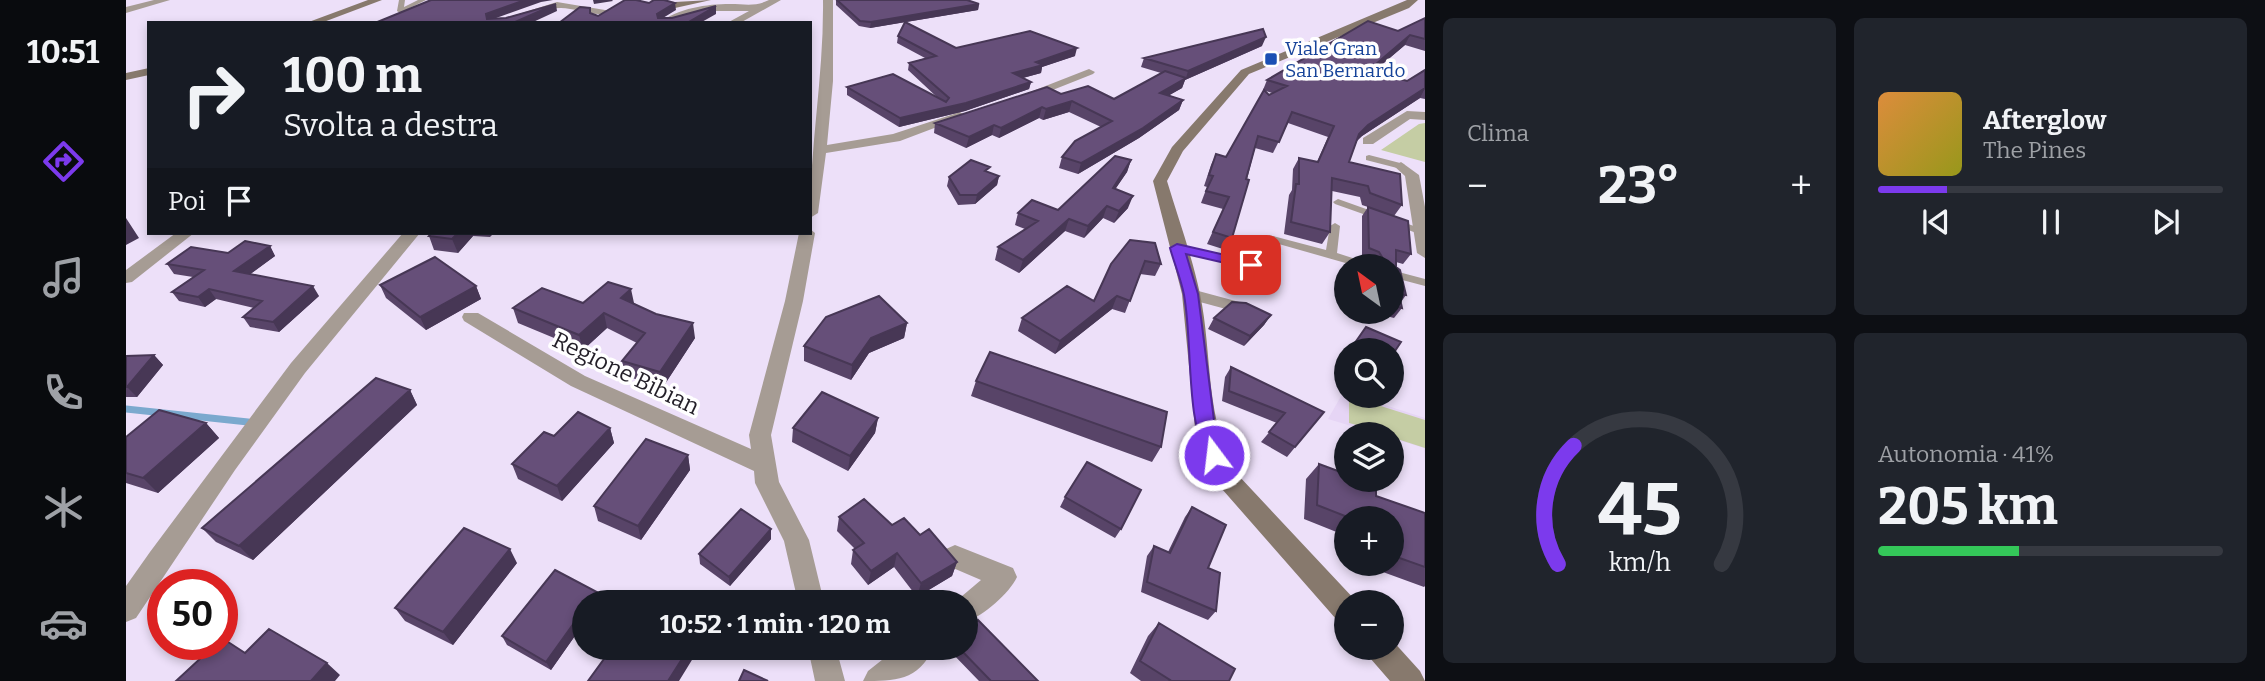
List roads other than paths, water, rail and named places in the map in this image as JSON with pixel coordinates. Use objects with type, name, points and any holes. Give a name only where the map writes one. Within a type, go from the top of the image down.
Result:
[{"type":"main road","points":[[317,21],[377,0]]},
{"type":"main road","points":[[655,0],[675,5],[706,0]]},
{"type":"main road","points":[[1334,597],[1230,482],[1214,455],[1206,428],[1191,294],[1160,181],[1177,150],[1245,72],[1406,6],[1413,0]]},
{"type":"main road","points":[[126,77],[147,72]]},
{"type":"main road","points":[[1391,660],[1410,681]]},
{"type":"street","points":[[126,10],[165,0]]},
{"type":"street","points":[[736,21],[776,0]]},
{"type":"street","points":[[812,203],[821,157],[830,52],[828,0]]},
{"type":"street","points":[[501,21],[552,6],[564,5],[593,12],[606,11]]},
{"type":"street","points":[[595,21],[617,5]]},
{"type":"street","points":[[667,21],[676,16],[722,6],[757,9]]},
{"type":"street","points":[[1014,100],[1089,72]]},
{"type":"street","points":[[821,157],[895,138],[979,110]]},
{"type":"street","points":[[1368,141],[1407,115],[1425,116]]},
{"type":"street","points":[[1401,166],[1412,175],[1425,253]]},
{"type":"street","points":[[126,278],[183,235]]},
{"type":"street","points":[[126,609],[293,373],[357,291],[410,235]]},
{"type":"street","points":[[807,235],[794,301],[760,435],[767,483],[796,540],[808,590]]},
{"type":"street","points":[[1191,294],[1237,307]]},
{"type":"street","name":"Regione Bibian","points":[[471,317],[578,381],[764,465]]},
{"type":"street","points":[[955,556],[1004,577],[978,599]]},
{"type":"street","points":[[825,660],[830,681]]},
{"type":"street","points":[[878,681],[904,660]]},
{"type":"lane","points":[[402,0],[398,8],[400,11],[423,0]]},
{"type":"lane","points":[[1369,159],[1401,166]]},
{"type":"lane","points":[[1338,202],[1423,233]]},
{"type":"lane","points":[[1331,255],[1335,226]]},
{"type":"lane","points":[[1269,238],[1334,256]]},
{"type":"lane","points":[[1177,248],[1274,270],[1276,252]]},
{"type":"lane","points":[[1404,277],[1425,283]]},
{"type":"waterway","points":[[126,409],[248,422]]},
{"type":"place","name":"Viale Gran San Bernardo","points":[[1271,59]]}]
